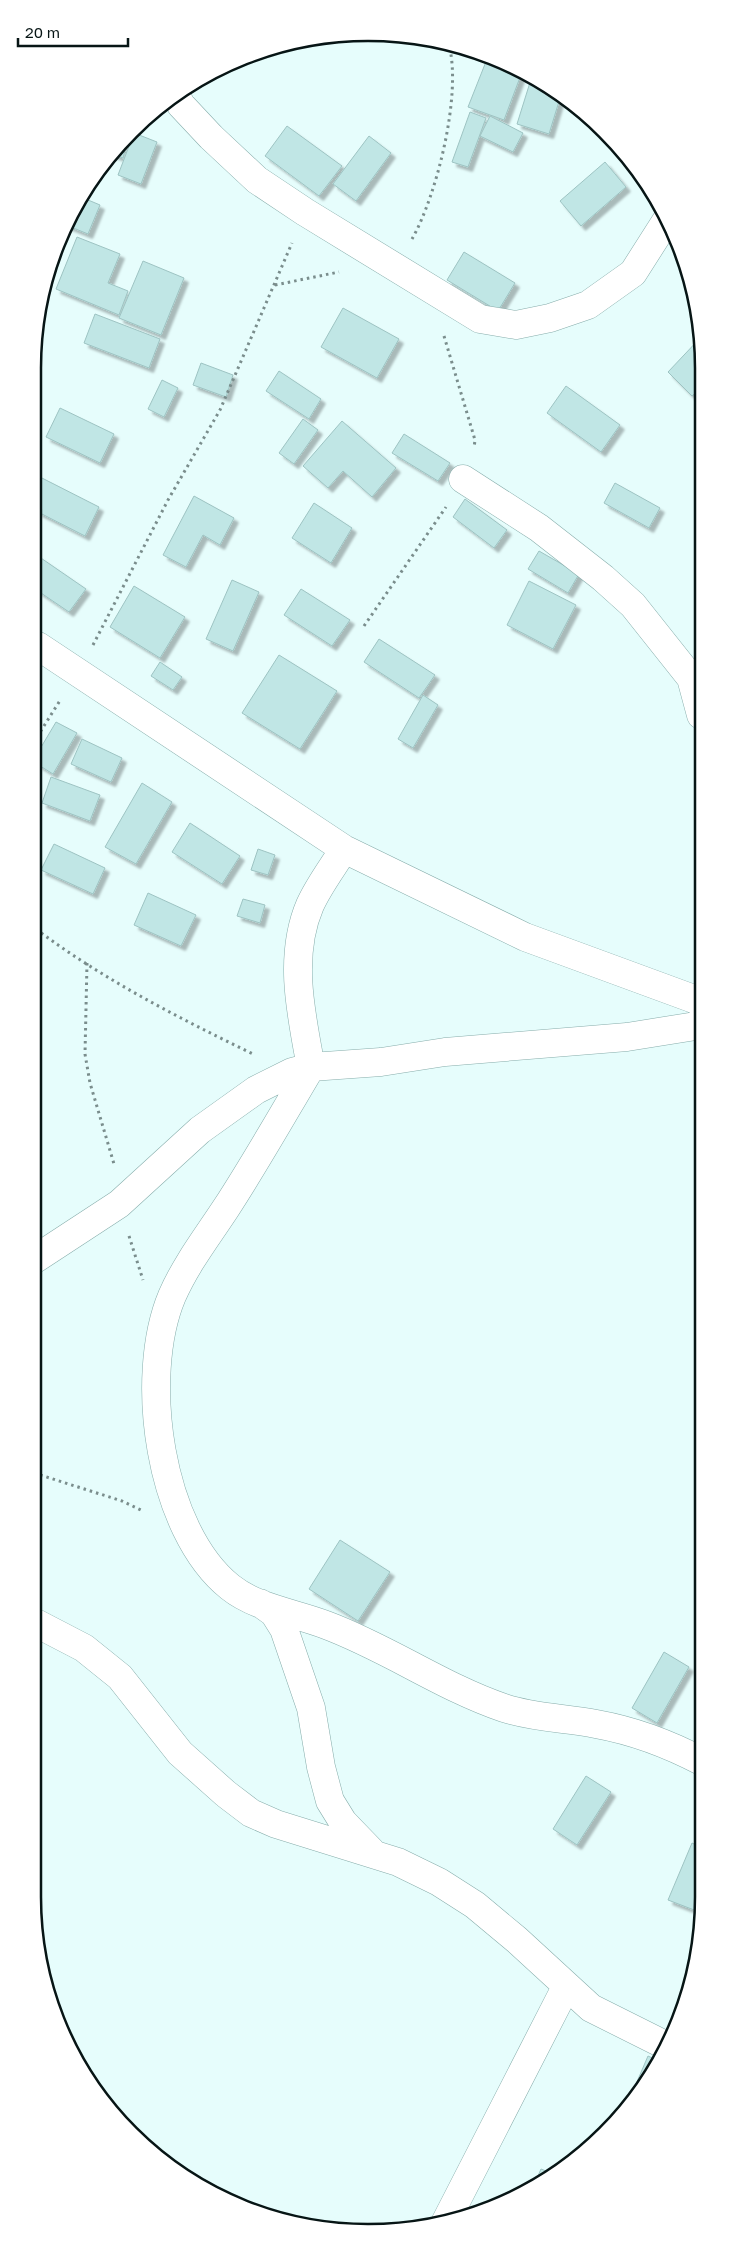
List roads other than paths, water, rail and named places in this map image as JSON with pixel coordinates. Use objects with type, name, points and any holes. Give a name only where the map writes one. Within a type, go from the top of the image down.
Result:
[{"type":"street","points":[[179,101],[211,137],[257,180],[305,212],[480,319],[516,325],[550,318],[588,305],[633,272],[663,226]]},
{"type":"street","points":[[464,478],[539,528],[603,578],[633,605],[691,678],[695,693]]},
{"type":"street","points":[[41,648],[344,849],[525,937],[695,999]]},
{"type":"street","points":[[344,849],[311,903],[300,931],[298,959],[302,1070],[227,1206],[189,1264],[172,1298],[162,1332],[156,1384],[160,1428],[170,1483],[180,1516],[193,1544],[217,1575],[232,1589],[259,1602],[326,1624],[376,1646],[487,1702],[514,1711],[625,1730],[668,1744],[695,1758]]},
{"type":"street","points":[[41,1255],[120,1204],[200,1130],[256,1090],[302,1070],[381,1062],[445,1052],[627,1037],[695,1026]]},
{"type":"street","points":[[259,1602],[274,1613],[284,1629],[311,1708],[321,1767],[330,1800],[343,1822],[372,1852]]},
{"type":"street","points":[[41,1626],[84,1648],[120,1678],[180,1753],[226,1794],[251,1812],[276,1824],[372,1852],[431,1878],[475,1905],[517,1940],[591,2008],[661,2043]]},
{"type":"street","points":[[450,2214],[566,1987]]}]
